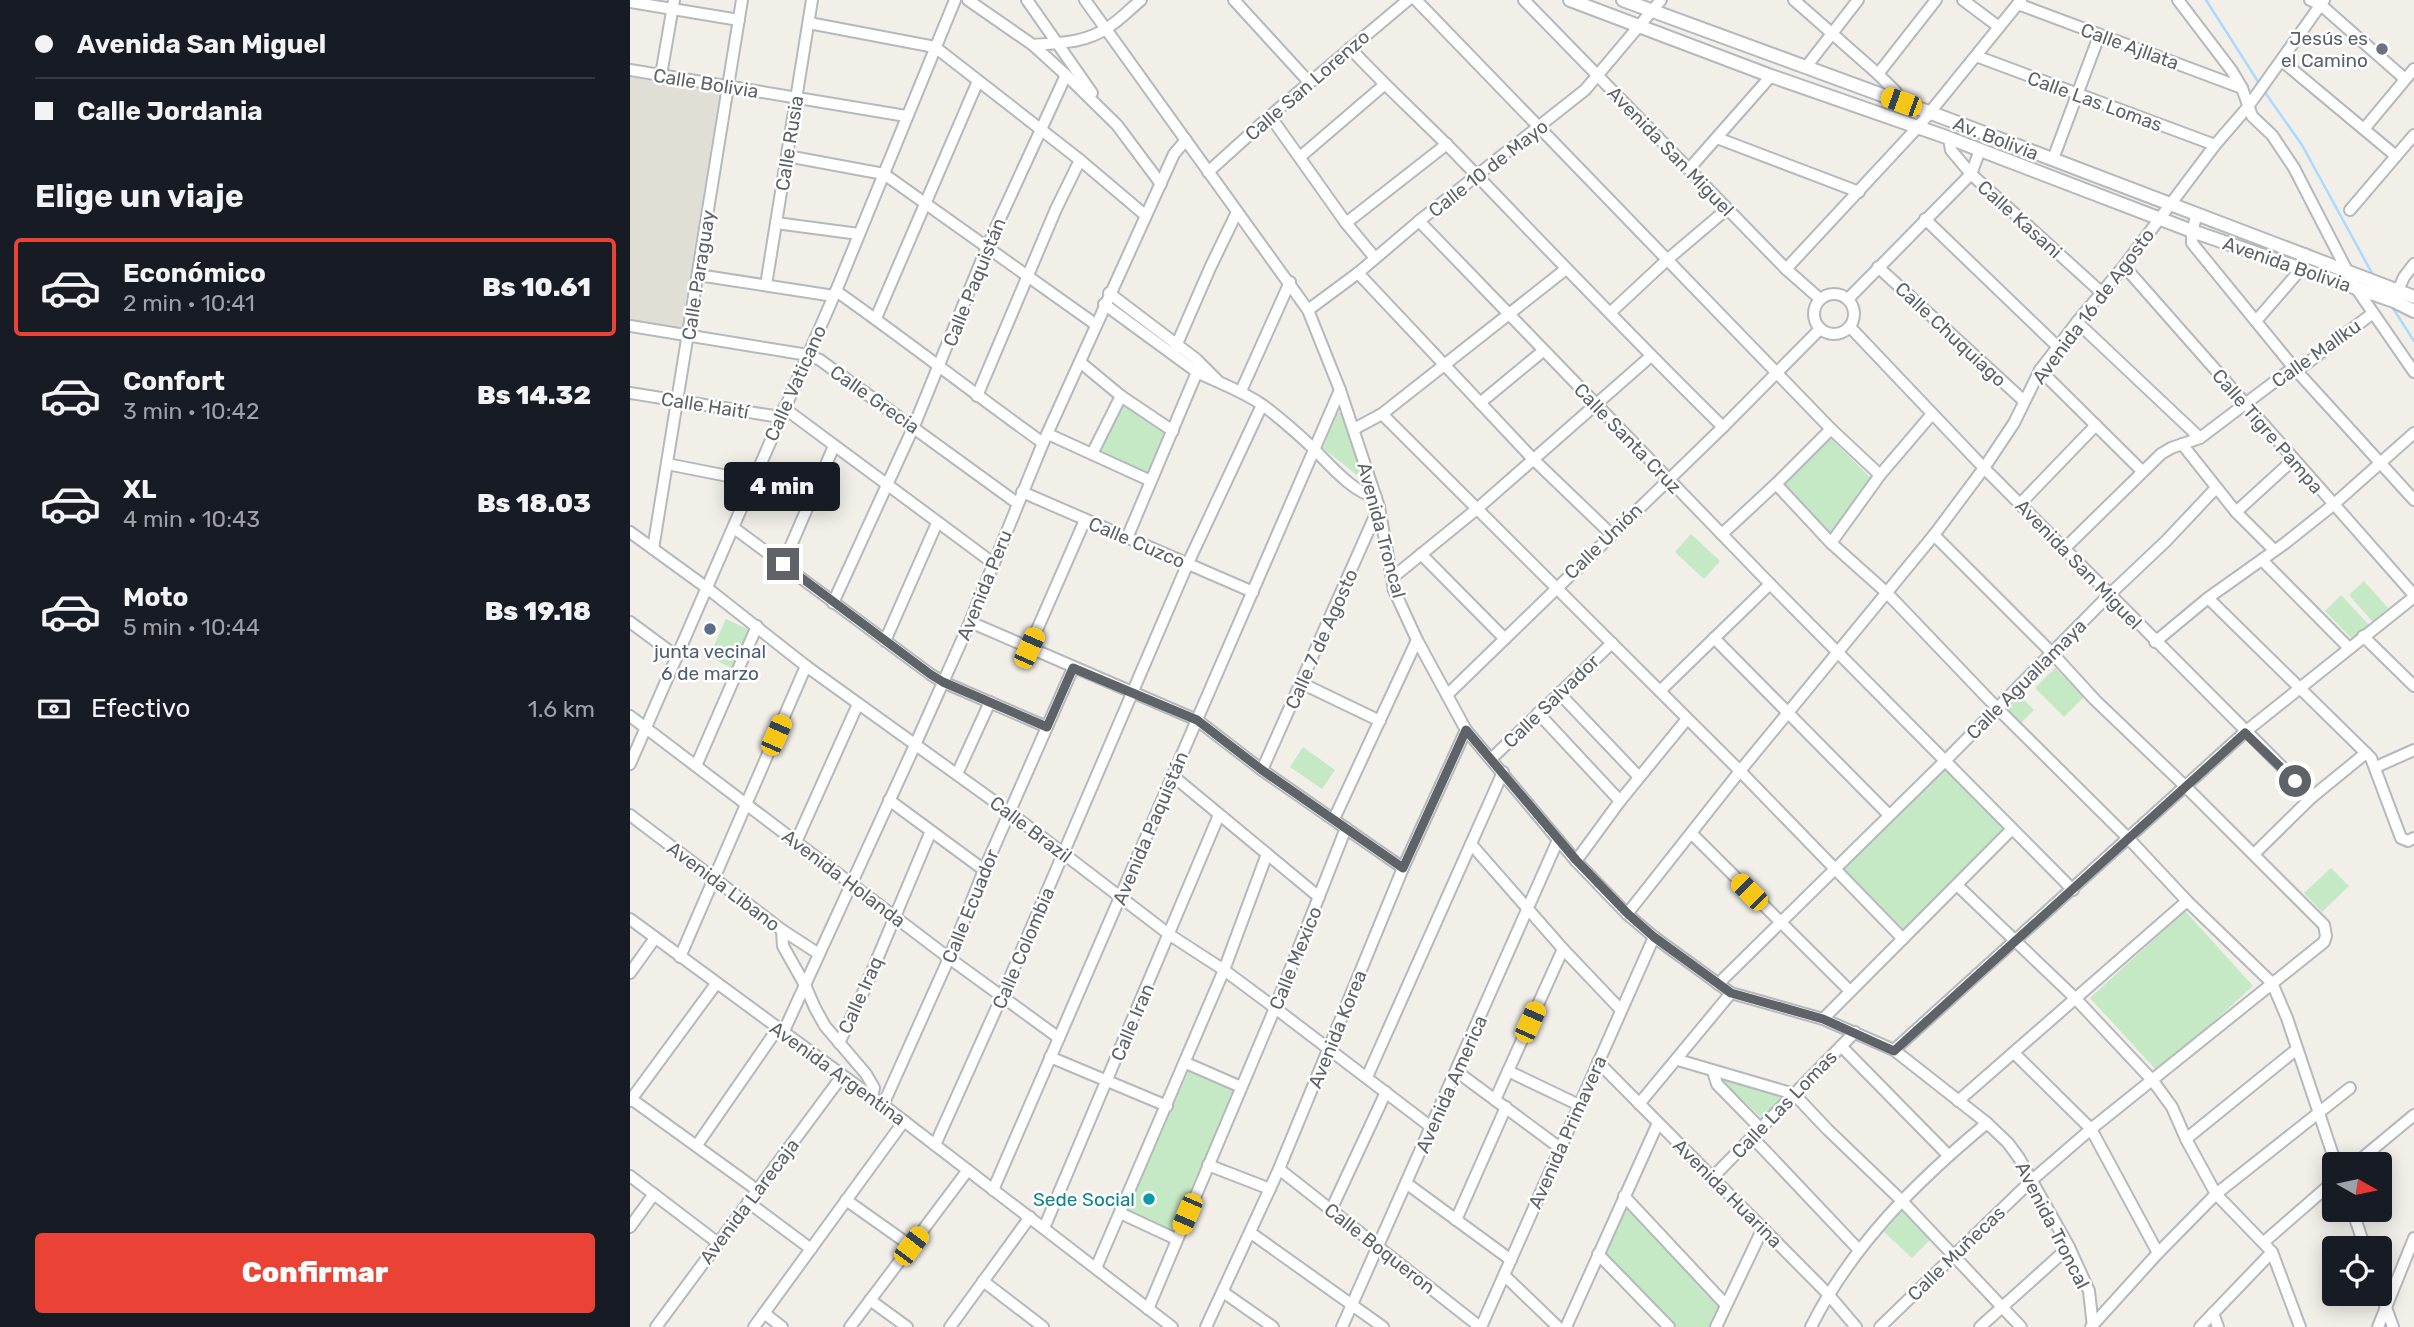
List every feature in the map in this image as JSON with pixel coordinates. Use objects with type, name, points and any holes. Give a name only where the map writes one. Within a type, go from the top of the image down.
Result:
[{"type":"street","name":"Calle Paraguay","points":[[653,549],[742,0]]},
{"type":"street","name":"Calle Rusia","points":[[766,285],[812,0]]},
{"type":"street","name":"Calle Vaticano","points":[[630,764],[835,293],[955,0]]},
{"type":"street","points":[[968,0],[1033,45],[1106,113]]},
{"type":"street","points":[[1027,0],[1106,113],[1161,184]]},
{"type":"street","name":"Avenida Troncal","points":[[1085,0],[1108,28],[1308,310],[1340,390],[1377,502],[1394,590],[1417,640],[1466,730],[1576,860],[1654,937],[1731,993],[1823,1019],[1894,1051],[1987,1123],[2008,1143],[2069,1247],[2089,1291],[2092,1326]]},
{"type":"street","points":[[1033,45],[1080,40],[1108,28],[1141,0]]},
{"type":"street","points":[[1234,0],[1309,82]]},
{"type":"street","name":"Calle San Lorenzo","points":[[1208,172],[1309,82],[1408,0]]},
{"type":"street","points":[[1416,0],[1831,429],[1880,475]]},
{"type":"street","name":"Avenida San Miguel","points":[[1524,0],[1786,269],[1820,299]]},
{"type":"street","name":"Av. Bolivia","points":[[1570,0],[2160,218]]},
{"type":"street","name":"Av. Bolivia","points":[[1623,0],[2305,254],[2348,273],[2362,284]]},
{"type":"street","points":[[1652,10],[1661,0]]},
{"type":"street","points":[[1794,0],[1878,74],[1896,92],[1901,102]]},
{"type":"street","points":[[1806,67],[1858,0]]},
{"type":"street","points":[[1878,74],[1936,0]]},
{"type":"street","points":[[1963,0],[1999,27]]},
{"type":"street","points":[[2178,0],[2242,88],[2252,116],[2272,135],[2294,168],[2348,273]]},
{"type":"street","points":[[2310,0],[2323,2],[2405,79]]},
{"type":"street","points":[[630,2],[673,4],[739,20]]},
{"type":"street","points":[[1786,269],[1918,127],[2019,2]]},
{"type":"street","name":"Calle Ajllata","points":[[2019,2],[2099,36],[2242,88]]},
{"type":"street","name":"Avenida 16 de Agosto","points":[[1628,914],[1934,535],[2014,423],[2040,370],[2124,266],[2215,145],[2247,108],[2323,2]]},
{"type":"street","points":[[661,75],[673,4]]},
{"type":"street","name":"Calle 10 de Mayo","points":[[1308,310],[1358,273],[1419,221],[1585,90],[1652,10]]},
{"type":"street","points":[[808,23],[935,47],[1080,160],[1145,215]]},
{"type":"street","points":[[2053,159],[2099,36]]},
{"type":"street","points":[[1350,48],[1723,426]]},
{"type":"street","name":"Calle Las Lomas","points":[[1976,56],[2215,145]]},
{"type":"street","points":[[2282,61],[2396,156]]},
{"type":"street","points":[[2364,129],[2414,69]]},
{"type":"street","name":"Calle Bolivia","points":[[630,70],[906,116]]},
{"type":"street","name":"Calle Paquistán","points":[[833,603],[914,426],[987,247],[1066,75]]},
{"type":"street","points":[[1689,169],[1771,76]]},
{"type":"street","points":[[876,318],[978,80]]},
{"type":"street","points":[[1300,157],[1384,85]]},
{"type":"street","points":[[1270,116],[1346,223],[1375,258]]},
{"type":"street","points":[[2350,210],[2414,135]]},
{"type":"street","points":[[1717,138],[1859,192]]},
{"type":"street","name":"Calle Kasani","points":[[1949,138],[1951,150],[1971,174],[2102,293]]},
{"type":"street","name":"Avenida Peru","points":[[697,1145],[780,1031],[805,985],[970,622],[1017,503],[1095,324],[1174,154],[1186,140]]},
{"type":"street","points":[[1346,223],[1447,144]]},
{"type":"street","points":[[1848,299],[1971,174],[1980,150]]},
{"type":"street","points":[[787,156],[884,174],[1095,324]]},
{"type":"street","points":[[977,396],[1056,209],[1080,160]]},
{"type":"street","points":[[1610,313],[1727,209]]},
{"type":"street","points":[[1175,349],[1237,212]]},
{"type":"street","points":[[2197,214],[2192,231],[2193,243],[2294,368],[2414,500]]},
{"type":"street","name":"Avenida Bolivia","points":[[2160,218],[2299,268],[2362,284],[2376,295],[2393,293],[2414,311]]},
{"type":"street","points":[[1925,219],[2058,347]]},
{"type":"street","name":"Calle Santa Cruz","points":[[1419,221],[1667,479],[2073,890]]},
{"type":"street","points":[[776,223],[859,234]]},
{"type":"street","points":[[2256,321],[2290,283],[2305,254]]},
{"type":"street","points":[[2393,293],[2414,264]]},
{"type":"street","name":"Calle Tigre Pampa","points":[[2124,266],[2414,596]]},
{"type":"street","name":"Calle Chuquiago","points":[[1878,267],[2024,401]]},
{"type":"street","points":[[1354,429],[1382,414],[1566,269]]},
{"type":"street","points":[[1358,273],[1533,459],[1611,534]]},
{"type":"street","points":[[698,275],[835,293],[876,318],[977,396],[1045,439],[1092,454],[1152,481]]},
{"type":"street","points":[[1241,391],[1290,282]]},
{"type":"street","points":[[2362,284],[2414,297]]},
{"type":"street","points":[[2362,284],[2373,313],[2414,372]]},
{"type":"street","points":[[1830,293],[1843,295],[1848,299],[1855,316],[1850,327],[1832,334],[1820,328],[1814,317],[1816,304],[1820,299],[1830,293]]},
{"type":"street","points":[[1107,299],[1219,382]]},
{"type":"street","name":"Calle Mallku","points":[[2064,549],[2161,454],[2200,438],[2294,368],[2306,365],[2373,313]]},
{"type":"street","points":[[2077,321],[2200,438]]},
{"type":"street","name":"Calle Grecia","points":[[630,326],[807,355],[820,360],[1017,503]]},
{"type":"street","name":"Avenida San Miguel","points":[[1850,327],[2155,642],[2312,797]]},
{"type":"street","name":"Calle Unión","points":[[1447,695],[1820,328]]},
{"type":"street","points":[[1175,349],[1197,372],[1241,391],[1262,405],[1331,467],[1377,502]]},
{"type":"street","points":[[1480,403],[1543,351]]},
{"type":"street","points":[[1392,578],[1478,508],[1651,356]]},
{"type":"street","points":[[1080,362],[1121,396],[1173,431]]},
{"type":"street","points":[[2040,370],[2142,471]]},
{"type":"street","points":[[1127,538],[1197,372]]},
{"type":"street","name":"Avenida Paquistán","points":[[993,1190],[1340,390]]},
{"type":"street","name":"Calle Haití","points":[[630,393],[782,413]]},
{"type":"street","points":[[1092,454],[1121,396]]},
{"type":"street","name":"Calle Colombia","points":[[936,1145],[1188,563],[1262,405]]},
{"type":"street","points":[[782,413],[888,484],[993,564]]},
{"type":"street","points":[[1382,414],[1741,771],[1903,939]]},
{"type":"street","points":[[1831,542],[1880,475],[1932,414]]},
{"type":"street","points":[[2020,504],[2096,425]]},
{"type":"street","points":[[1722,534],[1831,429]]},
{"type":"street","points":[[2155,642],[2208,598],[2333,505],[2414,433]]},
{"type":"street","points":[[2182,444],[2235,512],[2273,550]]},
{"type":"street","points":[[783,564],[834,446]]},
{"type":"street","points":[[2235,512],[2293,460]]},
{"type":"street","points":[[667,464],[753,481]]},
{"type":"street","points":[[1776,484],[1831,542],[1887,593],[2187,901],[2272,983],[2332,1152]]},
{"type":"street","name":"Calle Aguallamaya","points":[[1718,984],[2166,541],[2216,488]]},
{"type":"street","name":"Calle Cuzco","points":[[1022,492],[1253,592]]},
{"type":"street","name":"Calle 7 de Agosto","points":[[1262,770],[1377,502]]},
{"type":"street","points":[[1029,648],[1085,520]]},
{"type":"street","points":[[884,641],[937,523]]},
{"type":"street","points":[[733,528],[943,682],[1047,727]]},
{"type":"street","name":"Calle Brazil","points":[[630,532],[757,626],[806,666],[1009,812],[1170,934],[1330,1048],[1432,1127]]},
{"type":"street","points":[[1934,535],[2095,699],[2254,854],[2312,797],[2365,753]]},
{"type":"street","points":[[1421,554],[1505,639]]},
{"type":"street","points":[[2262,560],[2349,648]]},
{"type":"street","points":[[1660,691],[1770,584]]},
{"type":"street","points":[[1894,1051],[2245,733],[2414,596]]},
{"type":"street","points":[[2208,598],[2365,753],[2376,767],[2401,838],[2408,841],[2414,838]]},
{"type":"street","points":[[630,622],[676,656]]},
{"type":"street","points":[[970,622],[1197,720],[1262,770],[1403,868]]},
{"type":"street","points":[[696,766],[757,626]]},
{"type":"street","points":[[2363,636],[2414,686]]},
{"type":"street","points":[[1714,638],[1889,816]]},
{"type":"street","points":[[1334,819],[1417,640]]},
{"type":"street","name":"Calle Salvador","points":[[1491,759],[1612,643]]},
{"type":"street","points":[[680,957],[806,666]]},
{"type":"street","name":"Calle Ecuador","points":[[883,1105],[1073,668]]},
{"type":"street","points":[[1301,683],[1380,721]]},
{"type":"street","points":[[1559,693],[1639,777]]},
{"type":"street","points":[[957,774],[989,702]]},
{"type":"street","points":[[796,842],[858,704]]},
{"type":"street","points":[[1538,713],[1620,801]]},
{"type":"street","name":"Avenida Holanda","points":[[630,716],[1059,1038]]},
{"type":"street","points":[[1576,860],[1687,719]]},
{"type":"street","name":"Avenida Korea","points":[[1206,1327],[1279,1169],[1403,868],[1466,730]]},
{"type":"street","points":[[2376,767],[2414,750]]},
{"type":"street","points":[[1367,1077],[1503,772]]},
{"type":"street","points":[[1172,776],[1319,897]]},
{"type":"street","points":[[889,800],[984,870]]},
{"type":"street","name":"Avenida Libano","points":[[630,815],[782,930],[819,954]]},
{"type":"street","name":"Calle Iran","points":[[1044,1228],[1219,815]]},
{"type":"street","name":"Calle Mexico","points":[[1148,1309],[1275,1008],[1346,828]]},
{"type":"street","points":[[1823,1019],[2012,829]]},
{"type":"street","name":"Calle Iraq","points":[[839,1043],[931,831]]},
{"type":"street","points":[[1692,834],[1850,991]]},
{"type":"street","name":"Avenida America","points":[[1342,1327],[1558,840]]},
{"type":"street","points":[[1471,844],[1563,949],[1621,1010]]},
{"type":"street","points":[[1096,1268],[1224,970],[1267,854]]},
{"type":"street","name":"Calle Muñecas","points":[[1880,1327],[2032,1180],[2091,1129],[2323,942],[2326,930],[2324,925],[2254,854]]},
{"type":"street","points":[[1957,885],[2075,998],[2153,1081],[2172,1107],[2216,1194],[2272,1252],[2301,1327]]},
{"type":"street","points":[[1958,1101],[2187,901]]},
{"type":"street","name":"Avenida Argentina","points":[[630,919],[883,1105],[1172,1327]]},
{"type":"street","points":[[782,930],[783,946],[820,1017],[866,1074],[874,1088],[872,1097]]},
{"type":"street","name":"Avenida Primavera","points":[[1481,1327],[1654,937]]},
{"type":"street","points":[[630,973],[655,938]]},
{"type":"street","points":[[1495,1100],[1563,949]]},
{"type":"street","points":[[716,984],[631,1099],[757,1190]]},
{"type":"street","points":[[1639,1104],[1731,993]]},
{"type":"street","name":"Calle Las Lomas","points":[[1713,1177],[1855,1032]]},
{"type":"street","points":[[1841,1046],[1948,1155]]},
{"type":"street","points":[[2186,1139],[2297,1049]]},
{"type":"street","points":[[2014,1052],[2091,1129],[2158,1253]]},
{"type":"street","points":[[1050,1057],[1167,1106]]},
{"type":"street","points":[[1678,1060],[1794,1094],[1901,1200],[2021,1327]]},
{"type":"street","name":"Avenida Huarina","points":[[1598,1062],[1828,1294],[1856,1327]]},
{"type":"street","points":[[1185,1063],[1241,1087]]},
{"type":"street","points":[[1713,1070],[1717,1084],[1760,1128]]},
{"type":"street","points":[[1456,1071],[1560,1148]]},
{"type":"street","points":[[1508,1071],[1579,1105]]},
{"type":"street","name":"Avenida Larecaja","points":[[656,1327],[842,1076]]},
{"type":"street","points":[[2092,1326],[2216,1194],[2350,1088]]},
{"type":"street","points":[[1331,1210],[1386,1092]]},
{"type":"street","points":[[1456,1220],[1506,1107]]},
{"type":"street","points":[[2369,1152],[2414,1115]]},
{"type":"street","points":[[754,1327],[904,1121]]},
{"type":"street","points":[[1566,1327],[1658,1123]]},
{"type":"street","points":[[1811,1327],[1828,1294],[1859,1250],[1901,1200],[1948,1155],[1987,1123]]},
{"type":"street","points":[[1752,1138],[1859,1250]]},
{"type":"street","points":[[1208,1164],[1270,1189]]},
{"type":"street","name":"Calle Boqueron","points":[[1279,1169],[1481,1327]]},
{"type":"street","points":[[850,1327],[968,1170]]},
{"type":"street","points":[[630,1176],[718,1243]]},
{"type":"street","points":[[1406,1184],[1511,1260]]},
{"type":"street","points":[[2264,1242],[2322,1191]]},
{"type":"street","points":[[630,1227],[654,1194]]},
{"type":"street","points":[[1624,1196],[1726,1305]]},
{"type":"street","points":[[846,1200],[911,1246]]},
{"type":"street","points":[[748,1202],[811,1249]]},
{"type":"street","points":[[1120,1213],[1176,1240]]},
{"type":"street","points":[[950,1327],[1030,1217]]},
{"type":"street","points":[[1716,1327],[1763,1228]]},
{"type":"street","points":[[1251,1233],[1383,1327]]},
{"type":"street","points":[[2378,1327],[2414,1238]]},
{"type":"street","points":[[1980,1327],[2069,1247]]},
{"type":"street","points":[[2200,1327],[2272,1252]]},
{"type":"street","points":[[1598,1254],[1669,1327]]},
{"type":"street","points":[[1505,1276],[1558,1327]]},
{"type":"street","points":[[983,1281],[1043,1327]]},
{"type":"street","points":[[1223,1292],[1273,1327]]},
{"type":"street","points":[[870,1300],[907,1327]]},
{"type":"street","points":[[2386,1308],[2393,1327]]},
{"type":"street","points":[[764,1313],[782,1327]]},
{"type":"street","points":[[2213,1313],[2218,1327]]},
{"type":"shaded area","points":[[630,77],[720,91],[681,332],[630,323]]},
{"type":"green space","points":[[1123,402],[1168,435],[1150,477],[1099,454]]},
{"type":"green space","points":[[1341,412],[1360,472],[1357,475],[1323,448],[1337,413]]},
{"type":"green space","points":[[1828,436],[1871,478],[1830,534],[1781,485]]},
{"type":"green space","points":[[1691,534],[1720,561],[1704,579],[1675,552]]},
{"type":"green space","points":[[2364,581],[2388,608],[2373,622],[2349,595]]},
{"type":"green space","points":[[2341,595],[2369,625],[2353,640],[2325,611]]},
{"type":"green space","points":[[726,619],[749,630],[732,668],[709,657]]},
{"type":"green space","points":[[2055,668],[2084,697],[2064,717],[2035,688]]},
{"type":"green space","points":[[2020,696],[2034,710],[2019,725],[2005,711]]},
{"type":"green space","points":[[1303,747],[1335,770],[1322,789],[1290,767]]},
{"type":"green space","points":[[1944,766],[2007,829],[1903,933],[1841,871]]},
{"type":"green space","points":[[2331,868],[2349,886],[2322,912],[2304,893]]},
{"type":"green space","points":[[2185,911],[2253,986],[2158,1072],[2090,998]]},
{"type":"green space","points":[[1189,1070],[1235,1090],[1172,1232],[1127,1211]]},
{"type":"green space","points":[[1716,1075],[1783,1096],[1762,1118]]},
{"type":"green space","points":[[1626,1205],[1722,1305],[1712,1327],[1676,1327],[1603,1252]]},
{"type":"green space","points":[[1904,1209],[1932,1238],[1912,1258],[1884,1232]]},
{"type":"waterway","points":[[2206,0],[2259,83]]},
{"type":"waterway","points":[[2264,91],[2302,145],[2373,275]]},
{"type":"waterway","points":[[2391,305],[2414,341]]},
{"type":"place","name":"Jesús es el Camino","points":[[2382,49]]},
{"type":"place","name":"junta vecinal 6 de marzo","points":[[710,629]]},
{"type":"place","name":"Sede Social","points":[[1149,1199]]},
{"type":"route","points":[[783,564],[930,674],[1047,727],[1073,668],[1197,720],[1262,770],[1403,868],[1466,730],[1576,860],[1654,937],[1731,993],[1823,1019],[1894,1051],[2245,733],[2295,781]]}]
